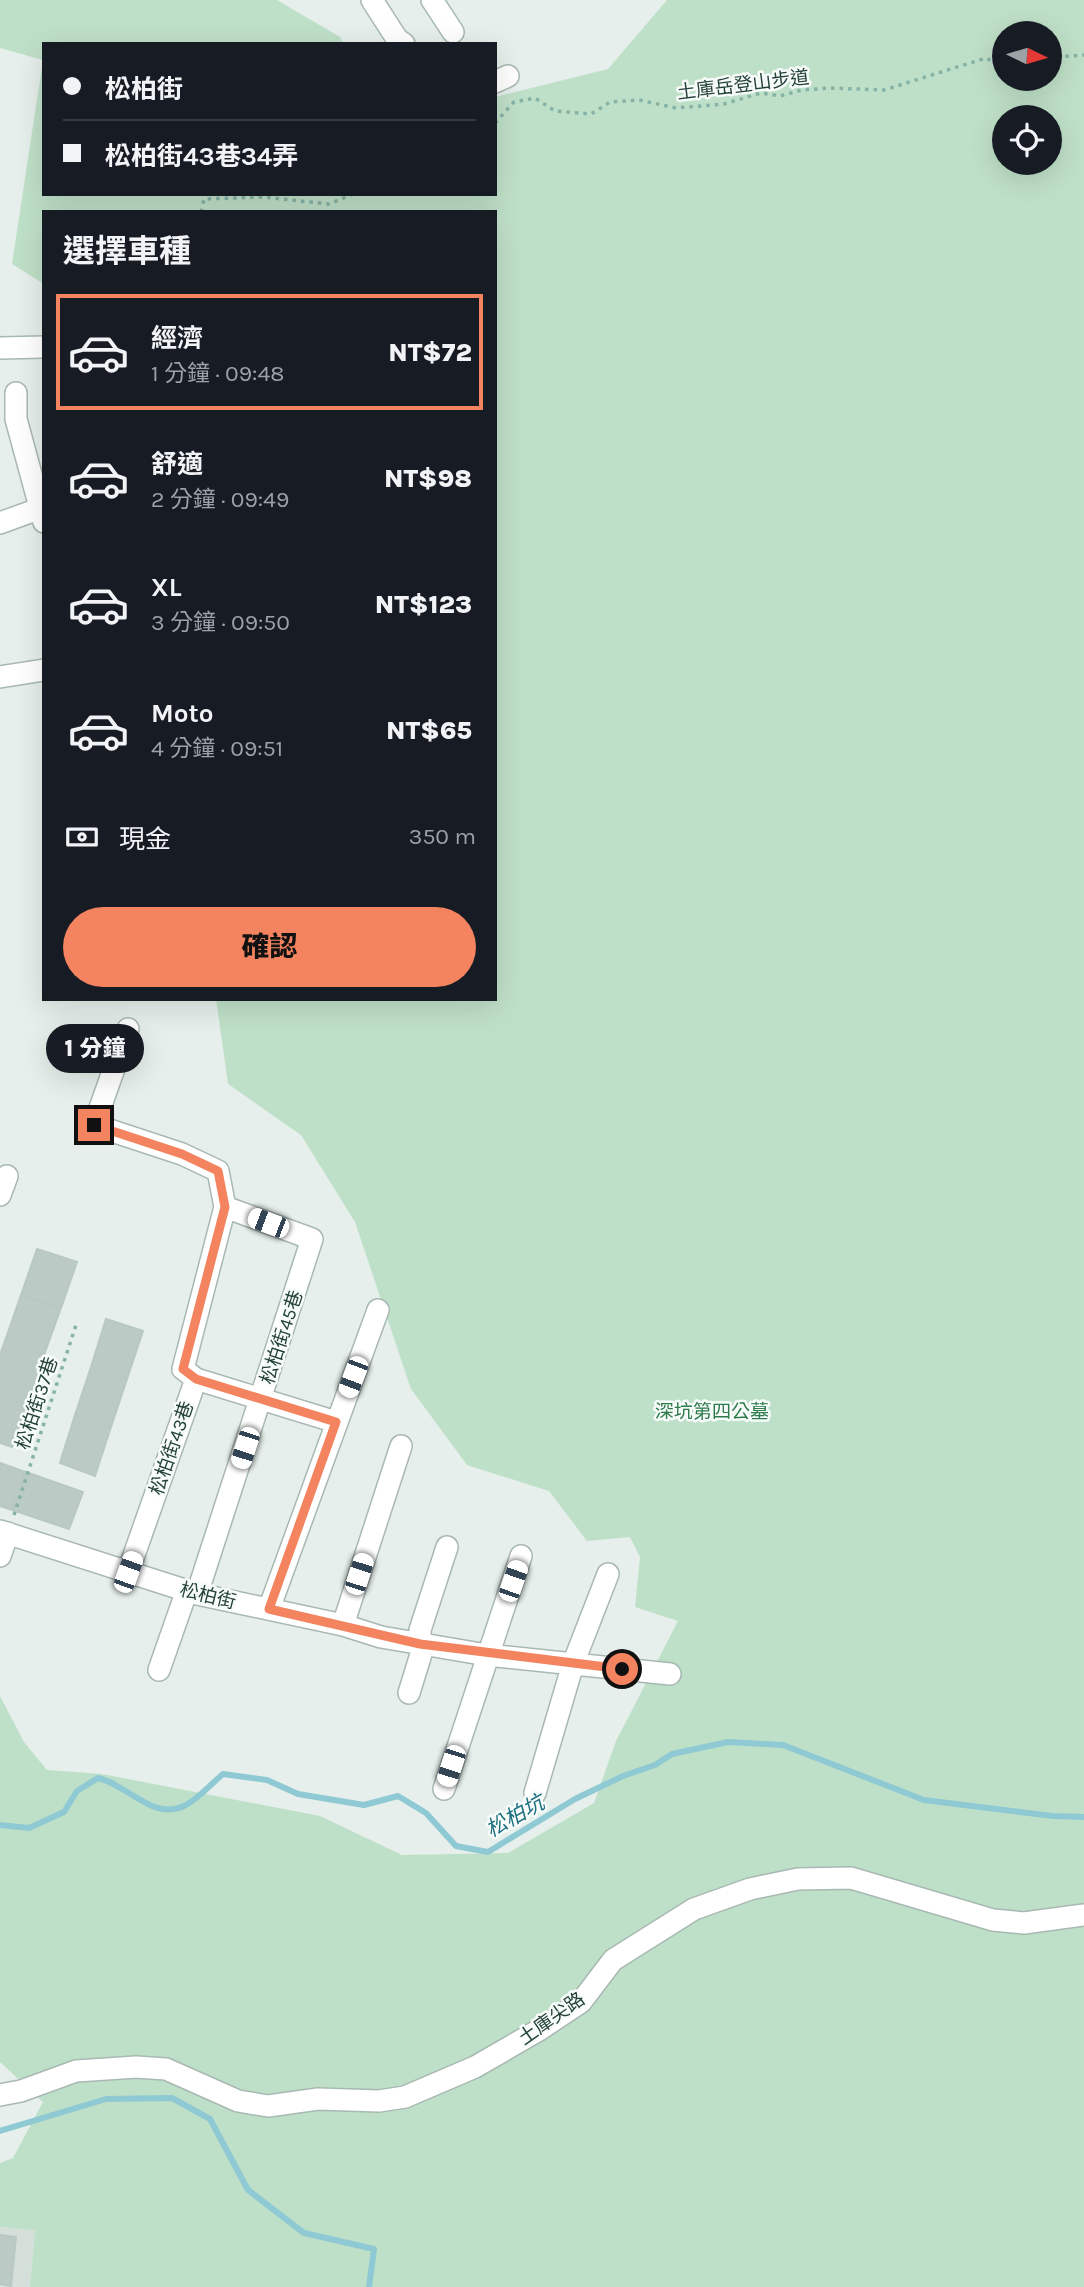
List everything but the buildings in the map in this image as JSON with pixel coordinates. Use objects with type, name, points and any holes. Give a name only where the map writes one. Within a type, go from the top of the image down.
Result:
[{"type":"street","points":[[372,0],[401,42]]},
{"type":"street","points":[[432,0],[453,32]]},
{"type":"street","points":[[0,348],[42,347]]},
{"type":"street","points":[[0,523],[42,513],[16,419],[16,393]]},
{"type":"street","points":[[0,677],[42,670]]},
{"type":"street","points":[[128,1028],[94,1125],[182,1154],[218,1171],[225,1207]]},
{"type":"street","name":"松柏街45巷","points":[[159,1670],[192,1592],[261,1399],[312,1240],[225,1207]]},
{"type":"street","name":"松柏街43巷","points":[[128,1572],[196,1379],[183,1369],[225,1207]]},
{"type":"street","points":[[269,1609],[378,1310]]},
{"type":"street","points":[[196,1379],[336,1422]]},
{"type":"street","points":[[343,1625],[401,1446]]},
{"type":"street","points":[[0,1556],[4,1532]]},
{"type":"street","name":"松柏街","points":[[4,1532],[192,1592],[420,1644],[487,1655],[670,1674]]},
{"type":"street","points":[[409,1693],[421,1654],[420,1630],[447,1547]]},
{"type":"street","points":[[444,1788],[521,1556]]},
{"type":"street","points":[[535,1793],[573,1664],[608,1574]]},
{"type":"street","name":"土庫尖路","points":[[0,2095],[21,2091],[76,2071],[136,2067],[166,2069],[238,2101],[268,2106],[318,2099],[379,2101],[405,2097],[475,2067],[539,2030],[581,2002],[613,1960],[694,1909],[750,1889],[798,1879],[851,1878],[993,1920],[1024,1923],[1084,1915]]},
{"type":"path","points":[[1062,56],[1084,55]]},
{"type":"path","name":"土庫岳登山步道","points":[[497,121],[514,102],[535,98],[555,111],[591,114],[610,102],[639,100],[676,108],[724,104],[761,93],[780,96],[802,90],[830,88],[884,90],[986,58],[992,61]]},
{"type":"path","points":[[201,210],[204,199],[263,197],[330,204],[348,196]]},
{"type":"path","name":"松柏街37巷","points":[[4,1532],[77,1322]]},
{"type":"shaded area","points":[[0,2227],[35,2229],[30,2287],[0,2287]]},
{"type":"green space","points":[[0,0],[277,0],[340,37],[343,42],[42,42],[42,60],[0,48]]},
{"type":"green space","name":"深坑第四公墓","points":[[667,0],[1084,0],[1084,2287],[30,2287],[35,2230],[0,2227],[0,2163],[13,2158],[43,2102],[0,2062],[0,1696],[24,1742],[47,1770],[102,1774],[320,1816],[402,1855],[508,1853],[594,1803],[616,1741],[678,1621],[635,1607],[640,1557],[630,1537],[587,1541],[549,1491],[467,1465],[411,1389],[355,1222],[301,1135],[228,1084],[216,1001],[497,1001],[497,210],[42,210],[42,283],[12,264],[42,67],[42,196],[497,196],[497,97],[608,69]]},
{"type":"waterway","name":"松柏坑","points":[[0,1825],[29,1828],[64,1812],[77,1791],[98,1778],[150,1805],[172,1809],[194,1800],[223,1774],[267,1780],[298,1794],[364,1805],[398,1796],[426,1813],[456,1846],[488,1852],[575,1799],[623,1776],[655,1765],[672,1754],[728,1742],[783,1745],[924,1800],[1053,1816],[1084,1817]]},
{"type":"waterway","points":[[0,2131],[106,2099],[172,2098],[210,2119],[248,2190],[304,2233],[374,2249],[369,2287]]},
{"type":"route","points":[[94,1125],[182,1154],[218,1171],[225,1207],[183,1369],[196,1379],[336,1422],[269,1609],[420,1644],[487,1655],[622,1669]]}]
